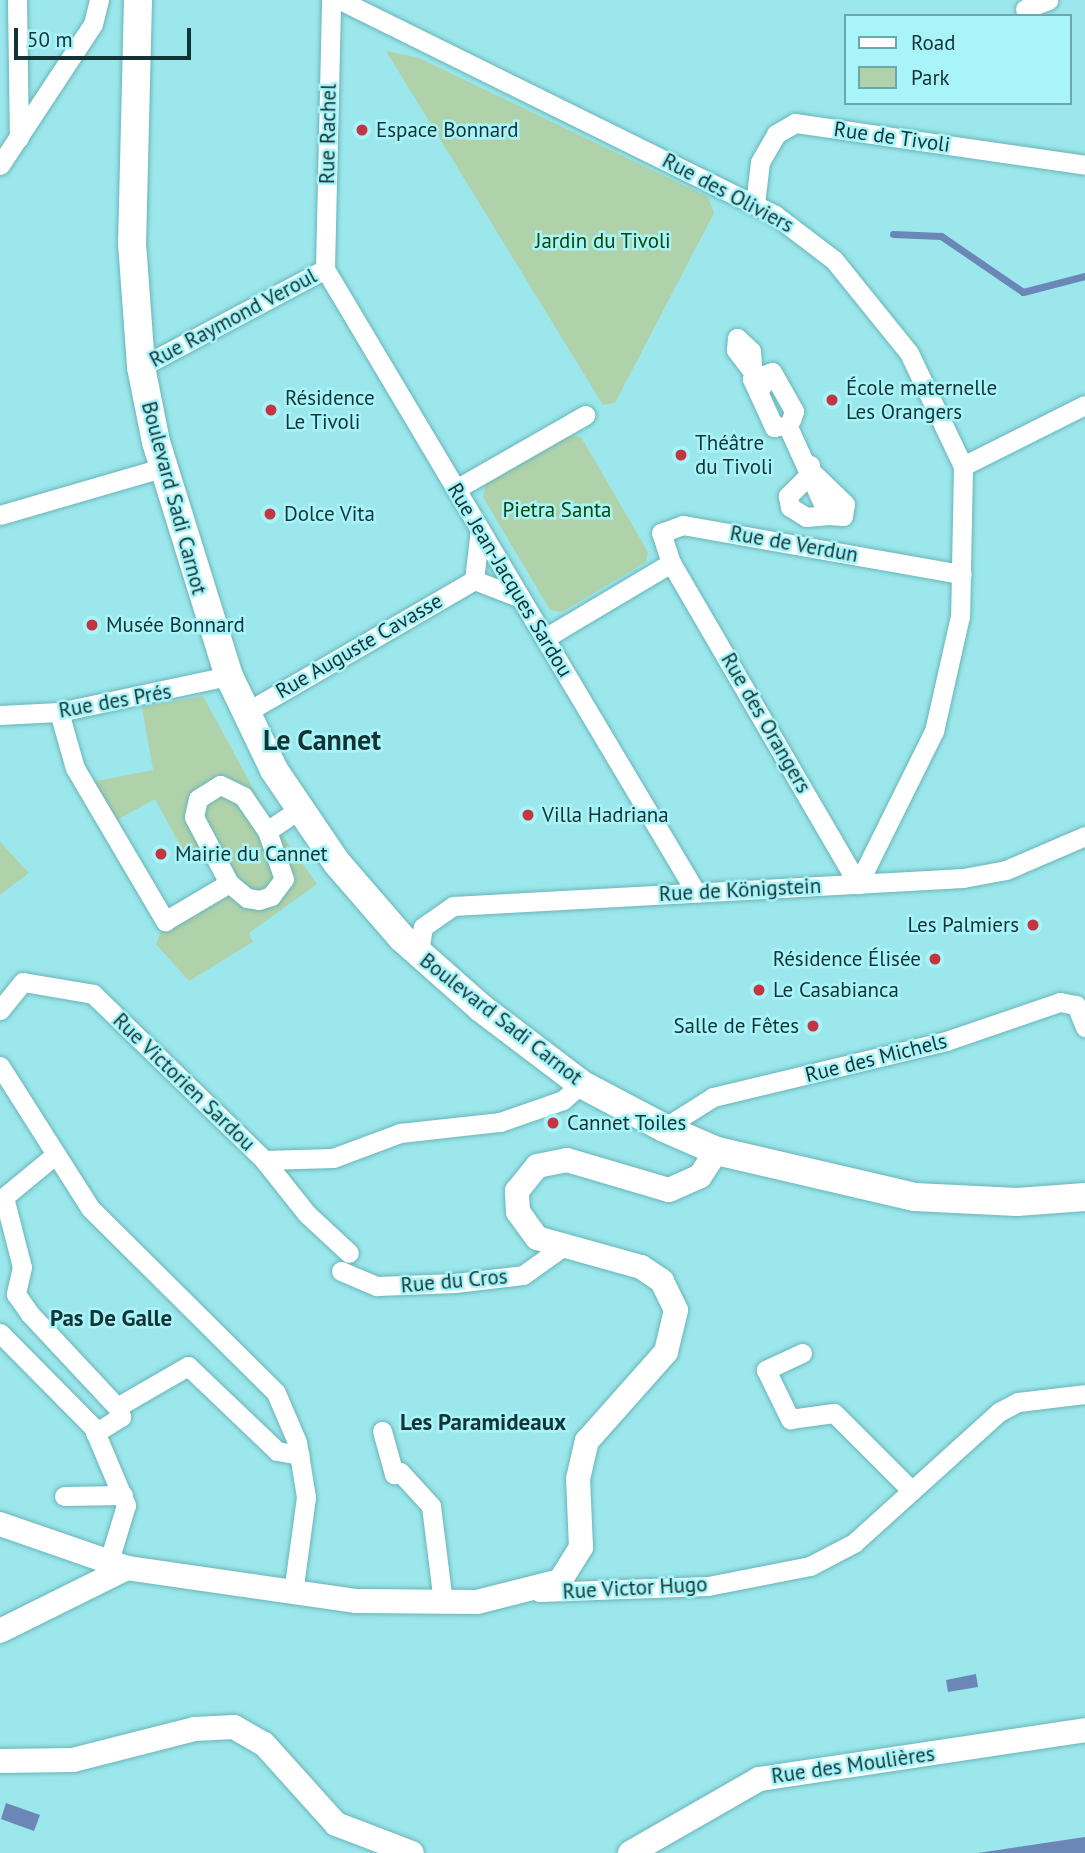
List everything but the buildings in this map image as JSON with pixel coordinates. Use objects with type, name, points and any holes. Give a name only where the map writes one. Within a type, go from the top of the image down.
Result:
[{"type":"main road","name":"Boulevard Sadi Carnot","points":[[138,0],[132,243],[141,367],[162,468],[229,676],[245,713],[298,810],[369,903],[419,954],[581,1084],[664,1128],[717,1150],[915,1197],[1017,1202],[1085,1197]]},
{"type":"street","points":[[17,0],[19,138]]},
{"type":"street","points":[[0,165],[93,24],[100,0]]},
{"type":"street","name":"Rue Rachel","points":[[325,269],[331,0]]},
{"type":"street","name":"Rue des Oliviers","points":[[340,0],[755,204],[817,244],[887,318],[925,382],[963,466],[960,616],[934,731],[880,852],[858,884]]},
{"type":"street","points":[[1025,9],[1048,0]]},
{"type":"street","name":"Rue de Tivoli","points":[[755,204],[760,162],[776,134],[795,123],[1085,165]]},
{"type":"street","name":"Rue Raymond Veroul","points":[[141,367],[325,269]]},
{"type":"street","name":"Rue Jean-Jacques Sardou","points":[[325,269],[695,891]]},
{"type":"street","points":[[755,371],[749,384],[774,427],[785,423],[812,470],[828,515],[806,517],[790,507],[788,496],[812,470]]},
{"type":"street","points":[[963,466],[1085,405]]},
{"type":"street","points":[[456,489],[585,415]]},
{"type":"street","points":[[0,514],[162,468]]},
{"type":"street","name":"Rue de Verdun","points":[[671,563],[660,539],[674,524],[962,574]]},
{"type":"street","points":[[480,529],[474,580],[521,598]]},
{"type":"street","points":[[545,638],[671,563]]},
{"type":"street","name":"Rue des Orangers","points":[[671,563],[858,884]]},
{"type":"street","name":"Rue Auguste Cavasse","points":[[245,713],[474,580]]},
{"type":"street","name":"Rue des Prés","points":[[0,715],[59,712],[229,676]]},
{"type":"street","points":[[59,712],[75,768],[165,921],[229,883]]},
{"type":"street","points":[[231,786],[267,831],[285,867],[279,889],[271,896],[247,898],[229,883],[194,817],[198,799],[210,788],[231,786]]},
{"type":"street","points":[[267,831],[298,810]]},
{"type":"street","name":"Rue de Königstein","points":[[419,954],[423,927],[453,906],[985,876],[1085,836]]},
{"type":"street","name":"Rue Victorien Sardou","points":[[0,1010],[23,982],[93,994],[264,1160],[333,1158],[400,1133],[500,1122],[563,1100],[581,1084]]},
{"type":"street","points":[[1081,997],[1085,1027]]},
{"type":"street","name":"Rue des Michels","points":[[664,1128],[713,1097],[946,1041],[1081,997]]},
{"type":"street","points":[[0,1066],[90,1208],[276,1393],[300,1455],[306,1497],[293,1593]]},
{"type":"street","points":[[533,1592],[560,1581],[577,1560],[582,1538],[578,1479],[596,1423],[666,1352],[676,1326],[671,1294],[650,1272],[561,1248],[530,1232],[518,1212],[517,1191],[537,1166],[578,1161],[635,1185],[669,1190],[700,1175],[717,1150]]},
{"type":"street","points":[[55,1156],[4,1197],[22,1266],[8,1300],[117,1408],[121,1417],[95,1433]]},
{"type":"street","name":"Rue du Cros","points":[[264,1160],[345,1262],[377,1286],[455,1283],[523,1275],[561,1248]]},
{"type":"street","points":[[0,1631],[118,1565],[125,1516],[123,1495],[95,1433],[4,1344]]},
{"type":"street","points":[[802,1353],[766,1370],[790,1419],[834,1413],[912,1491]]},
{"type":"street","points":[[117,1408],[188,1366],[278,1451],[300,1455]]},
{"type":"street","name":"Rue Victor Hugo","points":[[0,1524],[118,1565],[293,1593],[443,1603],[533,1592],[708,1586],[810,1566],[854,1543],[1009,1405],[1085,1394]]},
{"type":"street","points":[[383,1431],[394,1474],[400,1472],[431,1506],[443,1603]]},
{"type":"street","points":[[64,1496],[123,1495]]},
{"type":"street","points":[[0,1761],[73,1760],[195,1729],[234,1727],[264,1744],[336,1824],[412,1853]]},
{"type":"street","name":"Rue des Moulières","points":[[634,1852],[759,1779],[1085,1730]]},
{"type":"green space","name":"Jardin du Tivoli","points":[[386,51],[419,58],[708,197],[714,213],[615,403],[603,405]]},
{"type":"green space","name":"Pietra Santa","points":[[569,435],[581,437],[648,552],[646,562],[562,612],[550,610],[483,497],[486,484]]},
{"type":"green space","points":[[203,696],[267,814],[317,884],[249,933],[253,942],[189,981],[156,944],[165,921],[218,879],[202,850],[187,858],[155,799],[115,821],[91,782],[153,770],[142,707]]},
{"type":"green space","points":[[0,842],[29,873],[0,895]]},
{"type":"water","points":[[976,1674],[978,1687],[948,1692],[946,1680]]},
{"type":"water","points":[[6,1803],[40,1815],[34,1831],[1,1819]]},
{"type":"water","points":[[1085,1837],[1085,1853],[978,1853]]},
{"type":"waterway","points":[[893,234],[941,236],[1023,292],[1085,276]]},
{"type":"place","name":"Espace Bonnard","points":[[362,130]]},
{"type":"place","name":"École maternelle Les Orangers","points":[[832,400]]},
{"type":"place","name":"Résidence Le Tivoli","points":[[271,410]]},
{"type":"place","name":"Théâtre du Tivoli","points":[[681,455]]},
{"type":"place","name":"Dolce Vita","points":[[270,514]]},
{"type":"place","name":"Musée Bonnard","points":[[92,625]]},
{"type":"place","name":"Villa Hadriana","points":[[528,815]]},
{"type":"place","name":"Mairie du Cannet","points":[[161,854]]},
{"type":"place","name":"Les Palmiers","points":[[1033,925]]},
{"type":"place","name":"Résidence Élisée","points":[[935,959]]},
{"type":"place","name":"Le Casabianca","points":[[759,990]]},
{"type":"place","name":"Salle de Fêtes","points":[[813,1026]]},
{"type":"place","name":"Cannet Toiles","points":[[553,1123]]},
{"type":"district","name":"Le Cannet","points":[[322,740]]},
{"type":"district","name":"Pas De Galle","points":[[111,1318]]},
{"type":"district","name":"Les Paramideaux","points":[[483,1422]]}]
